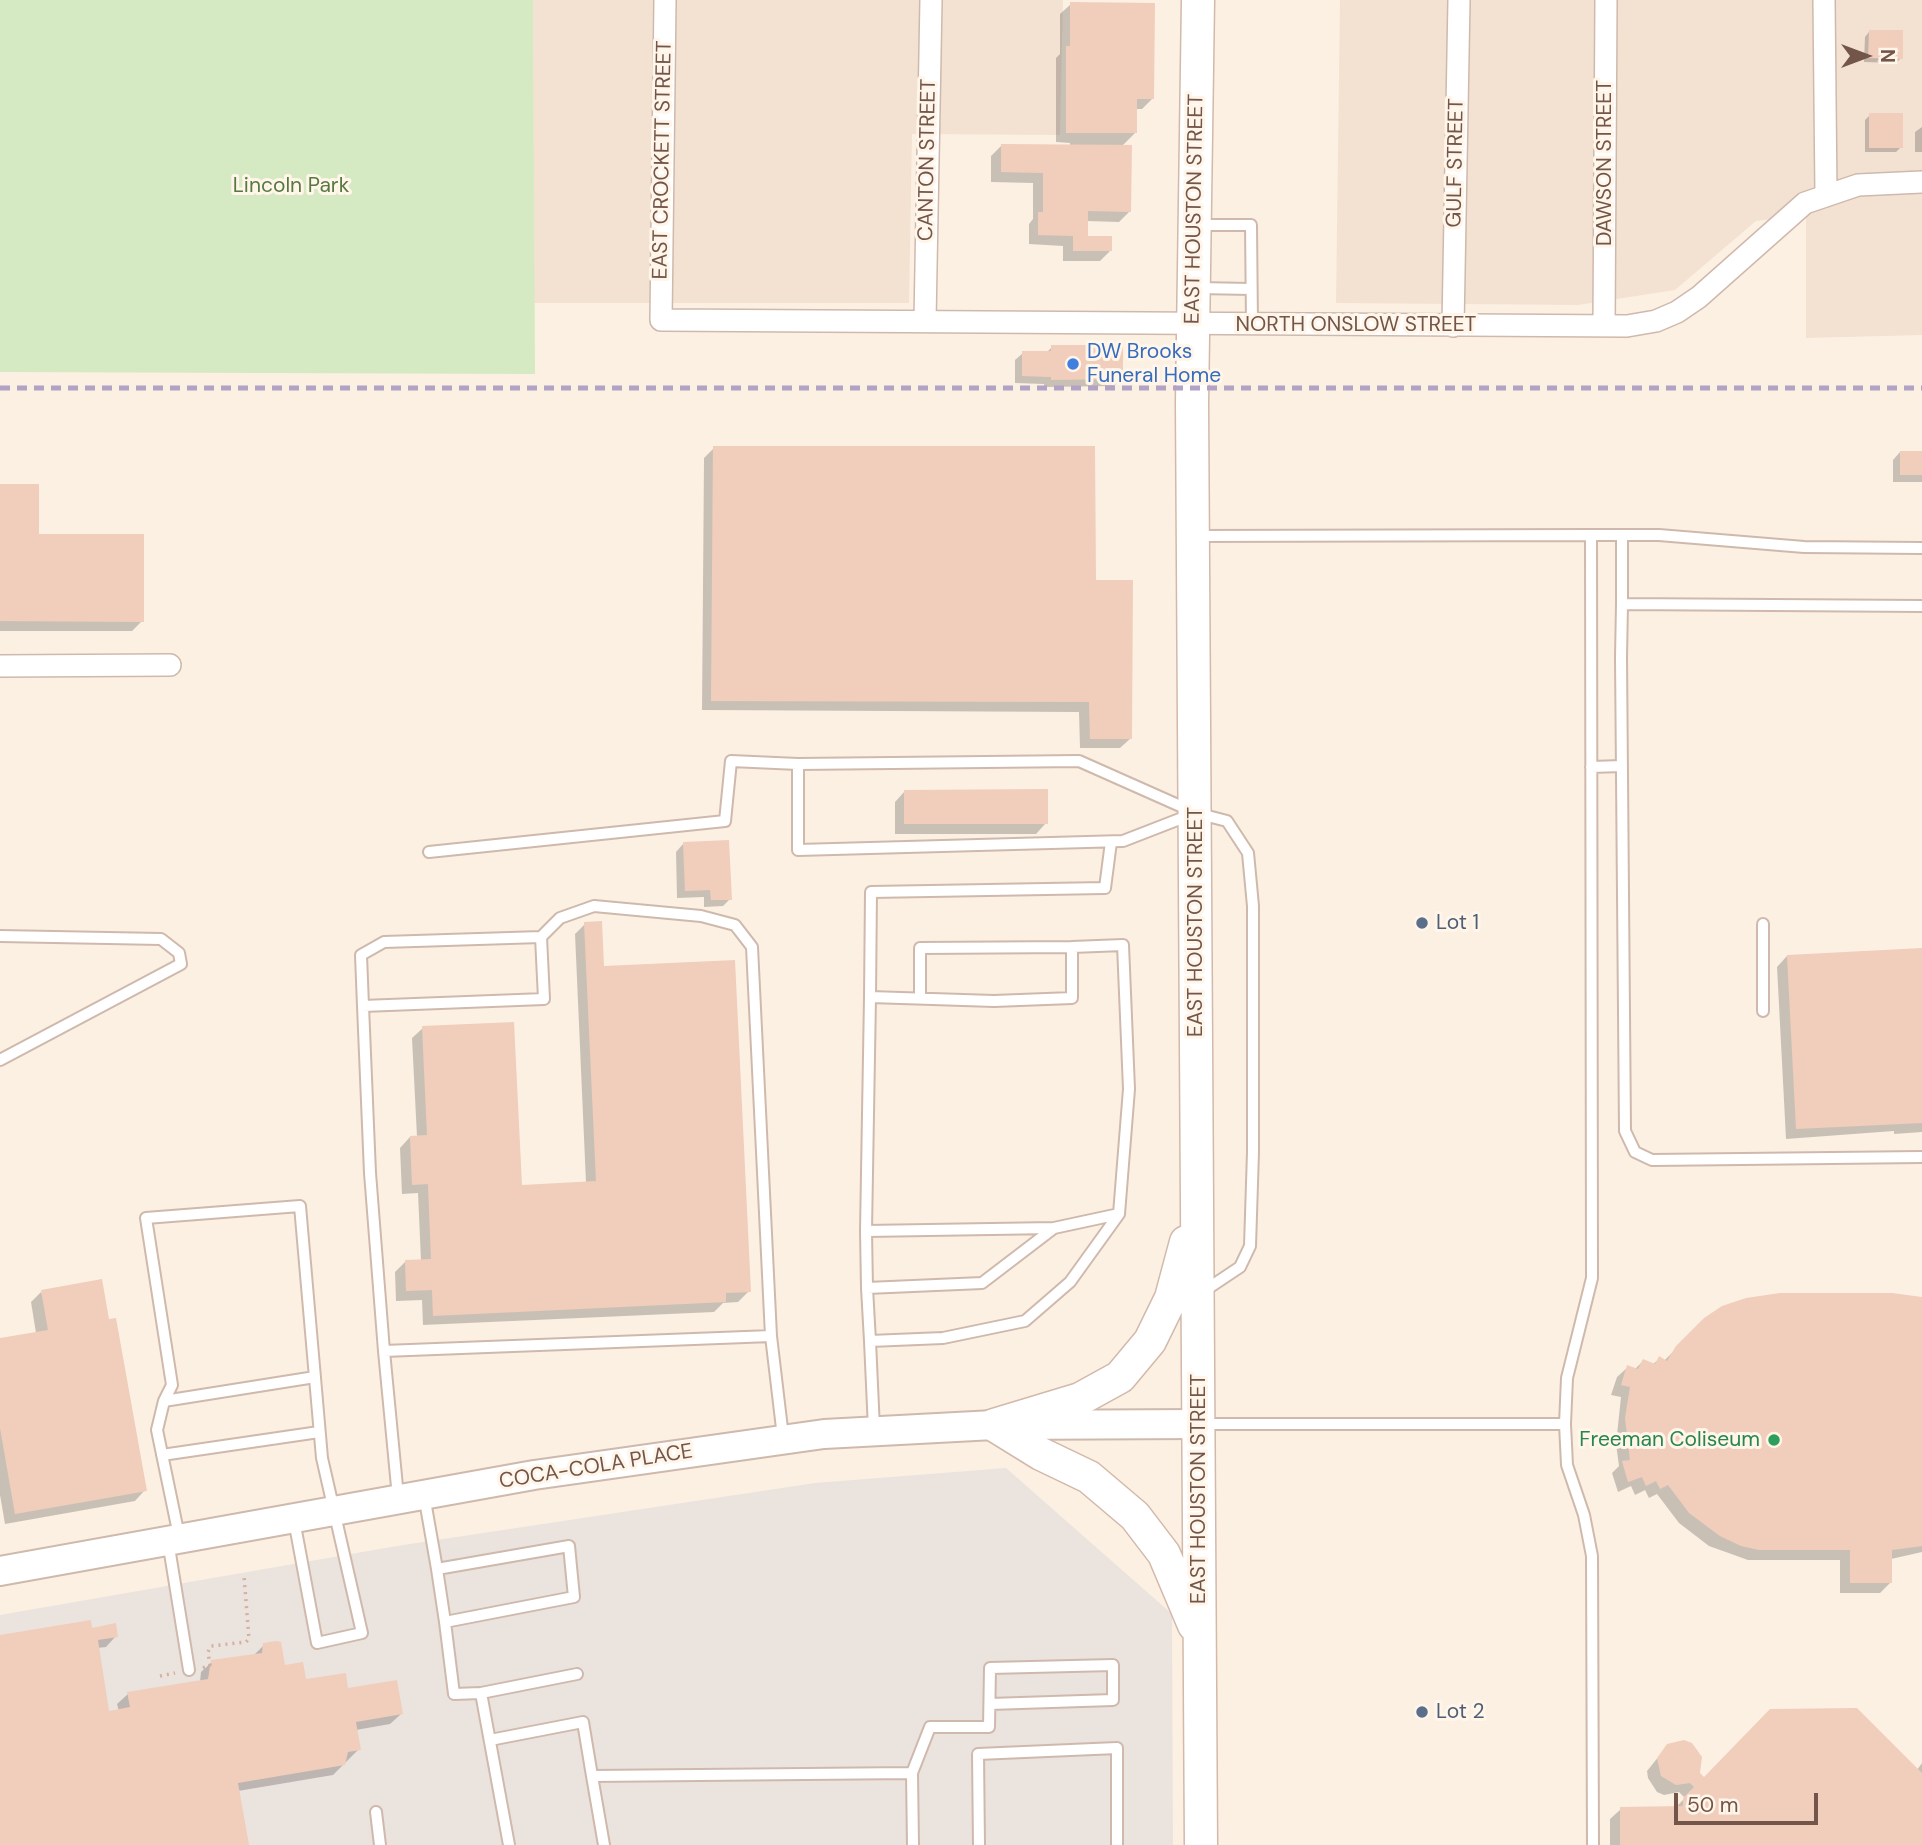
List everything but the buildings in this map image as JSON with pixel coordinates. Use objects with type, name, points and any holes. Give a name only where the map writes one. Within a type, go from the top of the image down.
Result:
[{"type":"main road","name":"EAST HOUSTON STREET","points":[[1198,0],[1193,324],[1201,1845]]},
{"type":"main road","points":[[994,1425],[1080,1399],[1120,1377],[1150,1341],[1171,1298],[1196,1207]]},
{"type":"main road","points":[[994,1425],[1041,1454],[1089,1476],[1135,1516],[1164,1554],[1200,1639]]},
{"type":"street","name":"EAST CROCKETT STREET","points":[[661,320],[665,0]]},
{"type":"street","name":"CANTON STREET","points":[[925,320],[931,0]]},
{"type":"street","name":"GULF STREET","points":[[1452,326],[1459,0]]},
{"type":"street","name":"DAWSON STREET","points":[[1604,326],[1606,0]]},
{"type":"street","points":[[1824,0],[1826,195]]},
{"type":"street","name":"NORTH ONSLOW STREET","points":[[661,320],[1452,326],[1604,326],[1656,321],[1677,312],[1699,297],[1797,209],[1826,195],[1858,185],[1922,182]]},
{"type":"street","points":[[0,666],[170,666]]},
{"type":"street","name":"COCA-COLA PLACE","points":[[0,1571],[411,1497],[627,1461],[783,1440],[874,1431],[994,1425],[1199,1424]]},
{"type":"lane","points":[[1195,225],[1251,225],[1252,324]]},
{"type":"lane","points":[[1194,288],[1251,289]]},
{"type":"lane","points":[[1591,535],[1592,1278],[1567,1378],[1565,1424],[1567,1465],[1584,1515],[1592,1556],[1593,1845]]},
{"type":"lane","points":[[1622,535],[1625,1131],[1635,1152],[1652,1160],[1922,1157]]},
{"type":"lane","points":[[1195,536],[1659,535],[1804,547],[1922,548]]},
{"type":"lane","points":[[1622,604],[1922,606]]},
{"type":"lane","points":[[429,852],[725,821],[731,761],[798,764],[1079,761],[1196,813],[1227,821],[1248,853],[1253,906],[1253,1152],[1250,1246],[1240,1268],[1198,1295]]},
{"type":"lane","points":[[798,764],[798,850],[1123,841],[1196,813]]},
{"type":"lane","points":[[1591,767],[1622,766]]},
{"type":"lane","points":[[874,1431],[866,1231],[871,892],[1105,888],[1111,842]]},
{"type":"lane","points":[[577,1674],[481,1693],[454,1694],[436,1569],[411,1497],[384,1352],[370,1173],[362,955],[384,942],[541,937],[560,918],[594,906],[701,916],[735,925],[752,947],[771,1336],[783,1440]]},
{"type":"lane","points":[[1763,925],[1763,1011]]},
{"type":"lane","points":[[0,936],[161,939],[179,953],[181,964],[0,1060]]},
{"type":"lane","points":[[363,1006],[544,999],[541,937]]},
{"type":"lane","points":[[870,1341],[943,1338],[1025,1321],[1070,1282],[1119,1214],[1129,1089],[1123,945],[920,948],[920,998]]},
{"type":"lane","points":[[870,997],[994,1001],[1072,998],[1072,947]]},
{"type":"lane","points":[[189,1670],[174,1540],[157,1430],[164,1401],[172,1385],[146,1218],[300,1206],[319,1432],[332,1511],[362,1633],[317,1643],[294,1518]]},
{"type":"lane","points":[[866,1231],[1054,1228],[1119,1214]]},
{"type":"lane","points":[[867,1288],[982,1283],[1054,1228]]},
{"type":"lane","points":[[384,1352],[771,1336]]},
{"type":"lane","points":[[164,1401],[315,1377]]},
{"type":"lane","points":[[1199,1424],[1565,1424]]},
{"type":"lane","points":[[162,1455],[319,1432]]},
{"type":"lane","points":[[436,1569],[569,1546],[574,1597],[445,1622]]},
{"type":"lane","points":[[913,1845],[912,1773],[930,1727],[989,1727],[989,1704],[990,1668],[1113,1665],[1113,1700],[989,1704]]},
{"type":"lane","points":[[481,1693],[509,1845]]},
{"type":"lane","points":[[490,1740],[583,1722],[604,1845]]},
{"type":"lane","points":[[979,1845],[978,1754],[1117,1748],[1117,1845]]},
{"type":"lane","points":[[592,1776],[912,1773]]},
{"type":"lane","points":[[376,1812],[380,1845]]},
{"type":"path","points":[[160,1676],[209,1667],[208,1652],[211,1646],[246,1642],[249,1639],[244,1576]]},
{"type":"shaded area","points":[[533,0],[1063,0],[1060,135],[912,134],[909,303],[534,303]]},
{"type":"shaded area","points":[[1340,0],[1922,0],[1922,335],[1806,338],[1806,215],[1756,221],[1675,290],[1578,305],[1336,303]]},
{"type":"shaded area","points":[[1006,1468],[1172,1614],[1173,1845],[0,1845],[0,1615],[397,1546],[815,1483]]},
{"type":"green space","name":"Lincoln Park","points":[[0,0],[533,0],[535,374],[0,372]]},
{"type":"railway","points":[[0,388],[1922,388]]},
{"type":"place","name":"DW Brooks Funeral Home","points":[[1073,364]]},
{"type":"place","name":"Lot 1","points":[[1422,923]]},
{"type":"place","name":"Freeman Coliseum","points":[[1774,1440]]},
{"type":"place","name":"Lot 2","points":[[1422,1712]]}]
